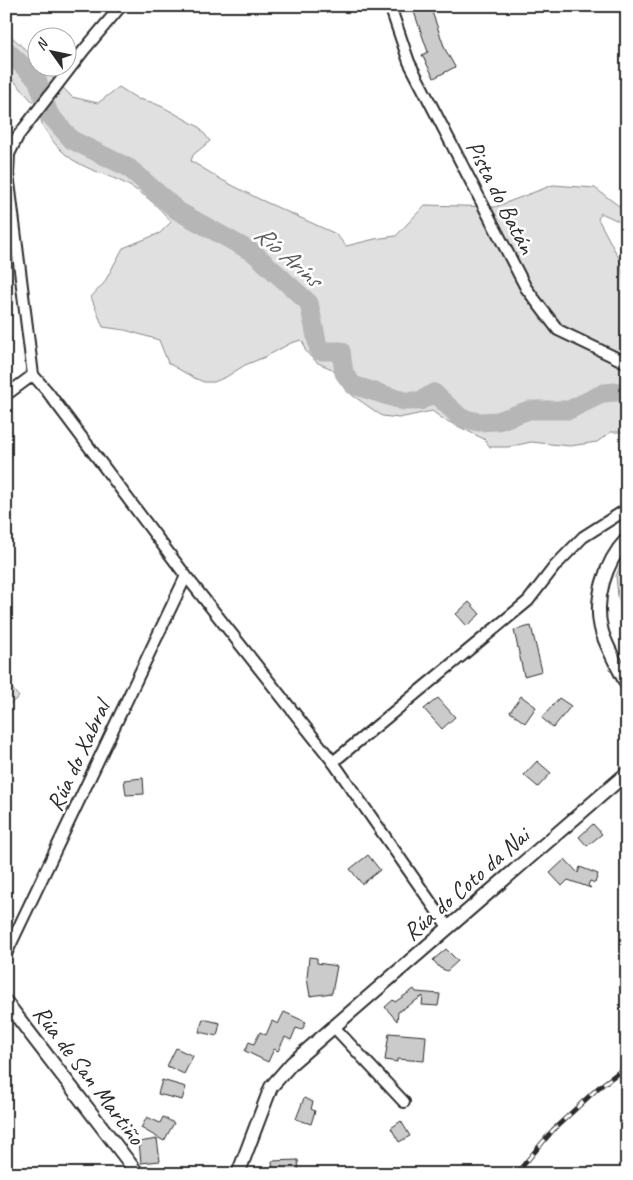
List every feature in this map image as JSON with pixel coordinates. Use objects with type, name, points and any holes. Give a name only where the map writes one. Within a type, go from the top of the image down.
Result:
[{"type":"street","points":[[121,6],[84,50],[18,136],[9,154],[8,174],[33,375],[186,576],[333,762],[448,927]]},
{"type":"street","name":"Pista do Batán","points":[[390,6],[409,62],[526,288],[558,330],[627,362]]},
{"type":"street","points":[[6,395],[33,375]]},
{"type":"street","points":[[333,762],[528,601],[555,566],[582,537],[627,509]]},
{"type":"street","points":[[627,538],[619,546],[606,572],[599,604],[602,632],[627,685]]},
{"type":"street","name":"Rúa do Xabral","points":[[6,954],[186,576]]},
{"type":"street","name":"Rúa do Coto da Nai","points":[[238,1174],[272,1087],[292,1063],[627,773]]},
{"type":"street","name":"Rúa de San Martiño","points":[[6,1002],[138,1174]]},
{"type":"street","points":[[334,1027],[404,1102]]},
{"type":"shaded area","points":[[6,31],[28,52],[28,78],[54,78],[72,97],[98,103],[119,87],[138,99],[163,107],[199,127],[210,141],[193,155],[191,161],[259,199],[336,234],[346,246],[396,236],[425,205],[495,207],[553,185],[595,188],[623,209],[627,209],[627,225],[601,213],[598,219],[621,262],[627,284],[627,432],[611,432],[597,442],[570,446],[531,442],[508,447],[490,447],[484,439],[443,419],[432,411],[399,418],[382,416],[352,395],[332,369],[318,363],[310,356],[301,340],[245,365],[226,377],[214,382],[204,382],[168,363],[159,340],[125,330],[103,327],[91,297],[104,283],[123,248],[160,233],[171,222],[160,209],[135,189],[88,168],[66,155],[47,133],[42,124],[36,102],[32,101],[6,72]]},
{"type":"shaded area","points":[[627,550],[627,624],[618,596],[616,576]]},
{"type":"shaded area","points":[[6,681],[19,697],[6,707]]},
{"type":"building","points":[[420,6],[430,6],[445,49],[455,67],[434,78],[422,55],[428,52],[413,9]]},
{"type":"building","points":[[469,602],[480,614],[467,626],[456,614]]},
{"type":"building","points":[[531,626],[542,671],[524,676],[514,630]]},
{"type":"building","points":[[521,696],[536,707],[525,723],[510,712]]},
{"type":"building","points":[[438,698],[455,717],[442,729],[424,709]]},
{"type":"building","points":[[559,698],[571,706],[553,728],[542,718]]},
{"type":"building","points":[[537,761],[551,773],[538,787],[524,775]]},
{"type":"building","points":[[143,778],[144,794],[126,795],[124,780]]},
{"type":"building","points":[[593,824],[602,834],[587,846],[579,837]]},
{"type":"building","points":[[368,855],[380,870],[362,884],[350,869]]},
{"type":"building","points":[[565,859],[578,873],[580,867],[598,874],[595,883],[590,881],[588,885],[591,888],[568,880],[562,886],[550,873]]},
{"type":"building","points":[[446,949],[458,961],[447,971],[440,968],[433,960]]},
{"type":"building","points":[[309,957],[317,958],[317,963],[337,966],[332,993],[310,996],[307,978]]},
{"type":"building","points":[[414,989],[416,992],[440,994],[438,1006],[422,1005],[423,996],[398,1012],[397,1021],[385,1007],[393,1000],[395,1002]]},
{"type":"building","points":[[284,1012],[306,1022],[302,1030],[296,1028],[291,1040],[285,1037],[278,1051],[274,1049],[268,1062],[245,1051],[249,1042],[254,1044],[260,1032],[266,1035],[272,1021],[278,1024]]},
{"type":"building","points":[[203,1019],[220,1023],[217,1036],[199,1032]]},
{"type":"building","points":[[389,1033],[426,1036],[424,1061],[397,1059],[397,1062],[385,1060]]},
{"type":"building","points":[[176,1048],[193,1056],[184,1074],[167,1066]]},
{"type":"building","points":[[162,1080],[186,1087],[182,1100],[158,1094]]},
{"type":"building","points":[[304,1098],[313,1102],[311,1109],[315,1111],[311,1124],[296,1119]]},
{"type":"building","points":[[147,1117],[160,1123],[163,1117],[174,1123],[164,1141],[141,1128]]},
{"type":"building","points":[[401,1121],[410,1136],[399,1142],[391,1128]]},
{"type":"building","points":[[157,1139],[160,1161],[141,1163],[139,1142]]},
{"type":"building","points":[[298,1160],[299,1172],[273,1173],[272,1161]]},
{"type":"waterway","name":"Río Aríns","points":[[6,50],[37,79],[49,114],[72,140],[129,168],[178,211],[254,253],[309,303],[319,351],[341,351],[344,373],[353,385],[404,401],[420,401],[434,393],[461,418],[479,422],[498,421],[529,410],[569,410],[604,393],[627,391]]},
{"type":"railway","points":[[516,1174],[553,1130],[598,1088],[627,1066]]}]
